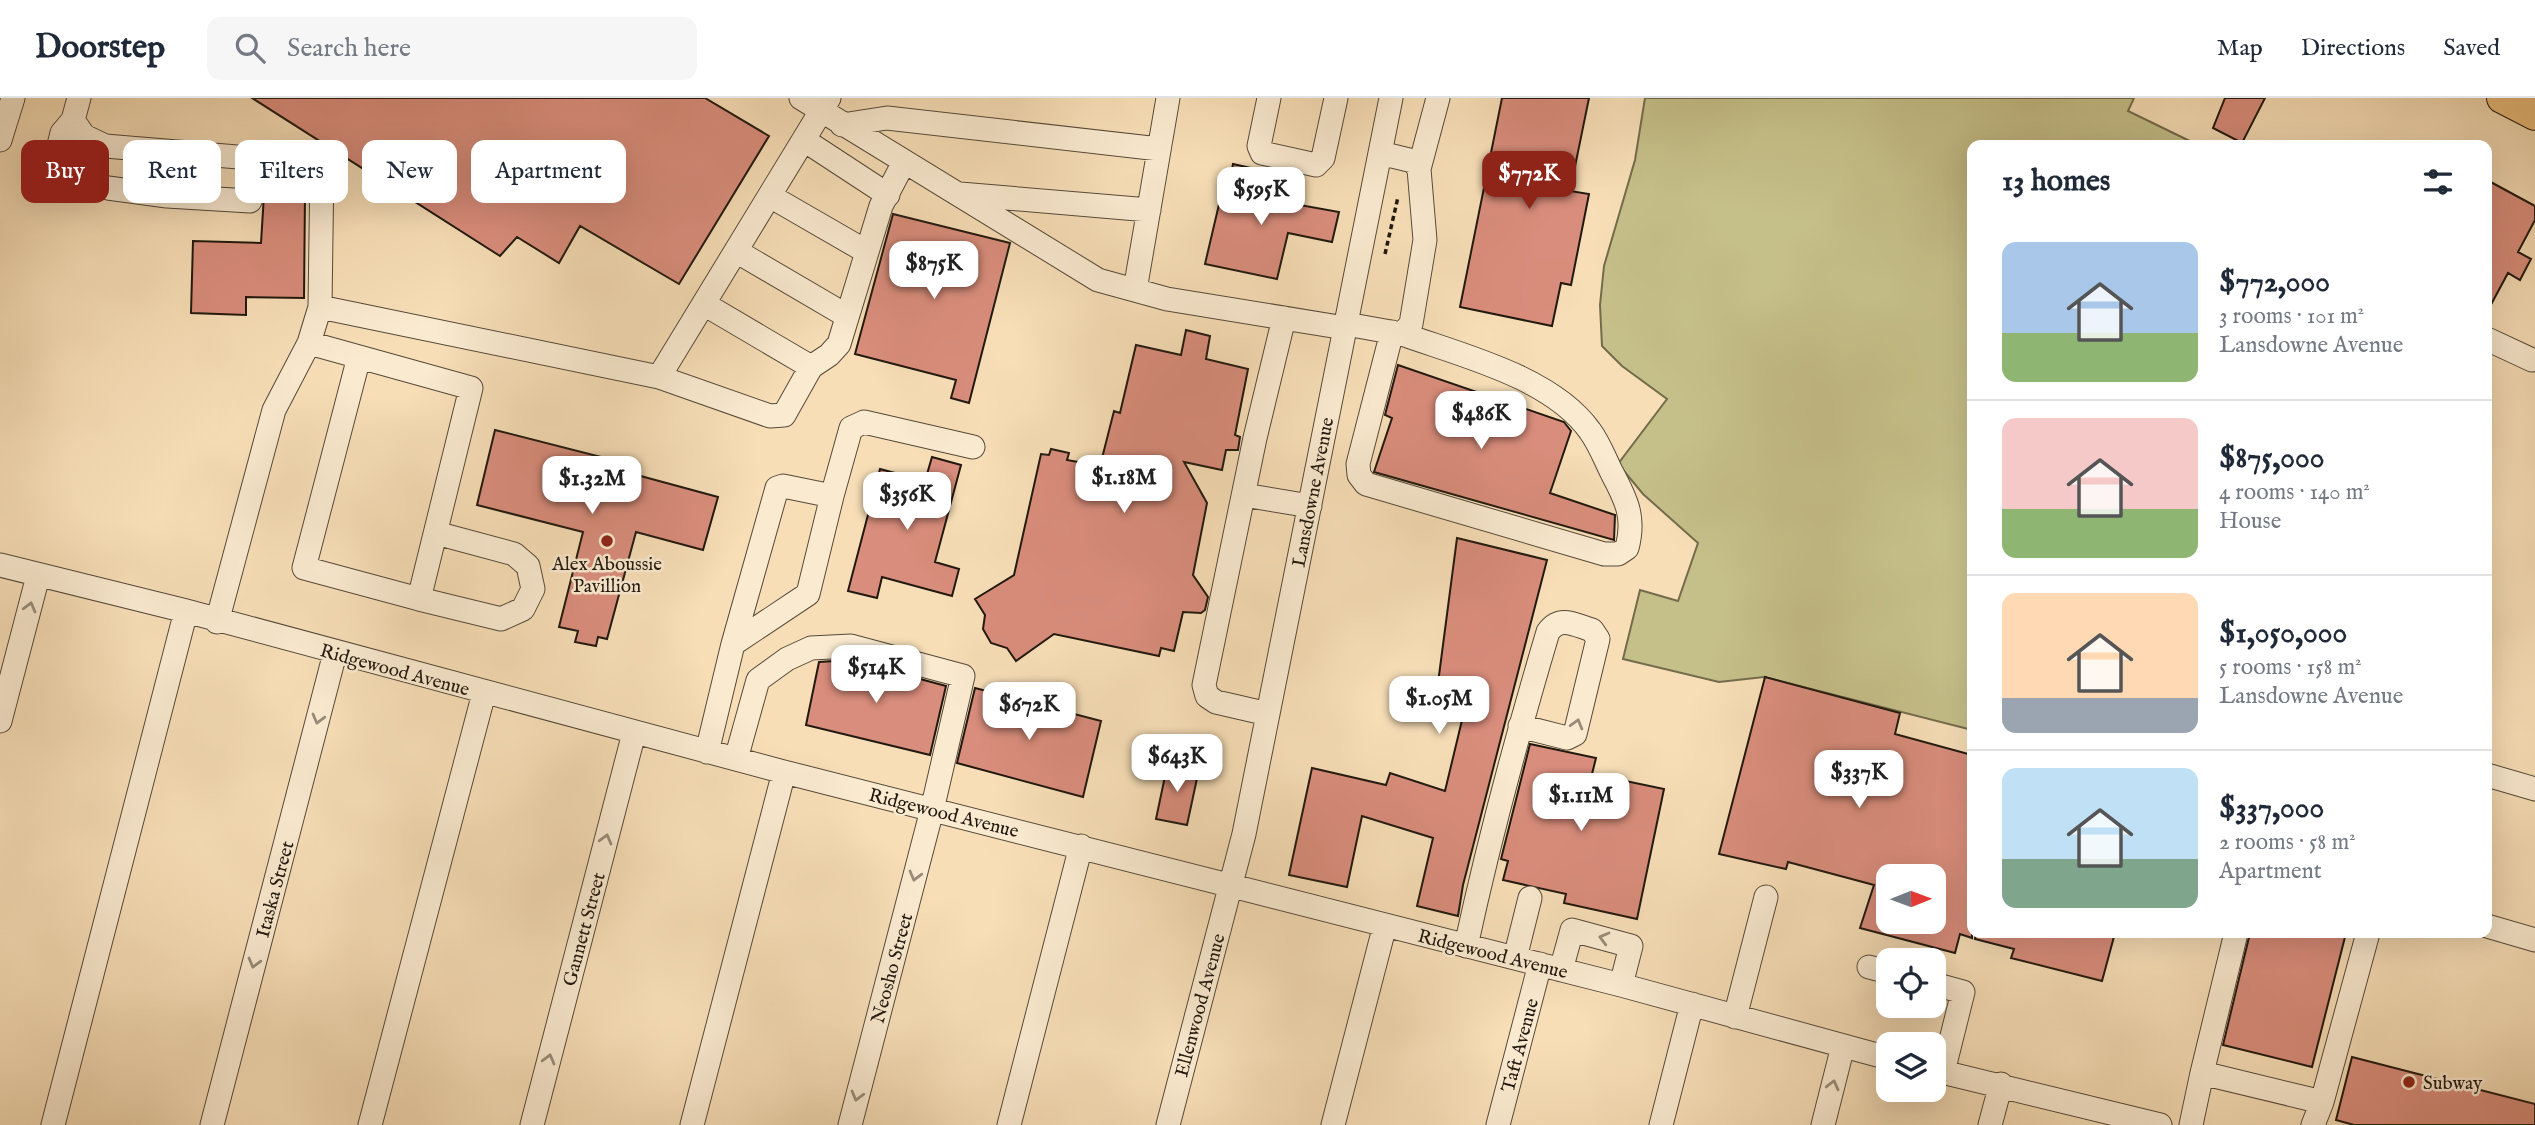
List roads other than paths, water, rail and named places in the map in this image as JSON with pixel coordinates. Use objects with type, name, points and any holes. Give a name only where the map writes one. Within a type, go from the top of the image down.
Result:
[{"type":"main road","points":[[2502,98],[2535,115]]},
{"type":"street","points":[[0,140],[13,98]]},
{"type":"street","points":[[801,98],[825,105],[842,125],[1098,279],[1167,299],[1397,333],[1517,377],[1559,401],[1589,429],[1629,509],[1633,526],[1628,548],[1618,554],[1604,554],[1366,484],[1359,475],[1358,464],[1397,333],[1411,324],[1425,240],[1419,169],[1438,98]]},
{"type":"street","points":[[1135,290],[1168,98]]},
{"type":"street","points":[[1269,98],[1259,146],[1262,153],[1316,165],[1323,158],[1336,98]]},
{"type":"street","name":"Lansdowne Avenue","points":[[1230,886],[1244,834],[1391,98]]},
{"type":"street","points":[[659,377],[825,105]]},
{"type":"street","points":[[76,109],[83,136],[105,146],[235,158]]},
{"type":"street","points":[[76,109],[62,133],[53,169],[108,188],[167,196],[235,200]]},
{"type":"street","points":[[842,125],[887,118],[1159,149]]},
{"type":"street","points":[[804,140],[888,195]]},
{"type":"street","points":[[1380,153],[1413,161],[1419,169]]},
{"type":"street","points":[[320,307],[659,377],[770,416],[784,415],[811,367],[829,355],[839,344],[867,253],[888,195],[904,162]]},
{"type":"street","points":[[955,193],[1149,210]]},
{"type":"street","points":[[770,196],[867,253]]},
{"type":"street","points":[[217,622],[274,410],[309,343],[320,307],[321,203]]},
{"type":"street","points":[[736,251],[847,316]]},
{"type":"street","points":[[704,304],[811,367]]},
{"type":"street","points":[[1268,714],[1216,702],[1207,696],[1204,685],[1284,318]]},
{"type":"street","points":[[2492,341],[2532,359]]},
{"type":"street","points":[[309,343],[471,388],[419,600]]},
{"type":"street","points":[[359,357],[304,568],[419,600],[500,618],[523,609],[533,589],[528,566],[514,554],[436,533]]},
{"type":"street","points":[[733,644],[808,594],[850,428],[864,422],[973,447]]},
{"type":"street","points":[[707,752],[733,644],[777,488],[783,486],[832,496]]},
{"type":"street","points":[[1244,495],[1310,506]]},
{"type":"street","name":"Ridgewood Avenue","points":[[0,565],[186,611],[217,622],[736,760],[1622,985],[1876,1055]]},
{"type":"street","points":[[0,721],[38,576]]},
{"type":"street","points":[[53,1125],[186,611]]},
{"type":"street","points":[[1466,946],[1492,828],[1520,726],[1548,632],[1553,624],[1561,621],[1592,630],[1598,639],[1575,734],[1567,738],[1520,726]]},
{"type":"street","name":"Neosho Street","points":[[736,760],[758,680],[765,673],[811,648],[851,646],[963,676],[932,810],[850,1125]]},
{"type":"street","name":"Itaska Street","points":[[212,1125],[335,653]]},
{"type":"street","points":[[370,1125],[484,693]]},
{"type":"street","name":"Gannett Street","points":[[531,1125],[634,733]]},
{"type":"street","points":[[692,1125],[784,772]]},
{"type":"street","points":[[2492,776],[2535,789]]},
{"type":"street","points":[[1009,1125],[1080,846]]},
{"type":"street","name":"Ellenwood Avenue","points":[[1168,1125],[1230,886]]},
{"type":"street","points":[[1735,1017],[1766,897]]},
{"type":"street","points":[[1515,958],[1530,898]]},
{"type":"street","points":[[1333,1125],[1385,925]]},
{"type":"street","points":[[2492,927],[2535,940]]},
{"type":"street","name":"Taft Avenue","points":[[1498,1125],[1551,967],[1572,930],[1631,946],[1622,985]]},
{"type":"street","points":[[2191,1125],[2235,938]]},
{"type":"street","points":[[2313,1125],[2322,1102],[2367,938]]},
{"type":"street","points":[[1946,987],[1963,992],[1946,1048]]},
{"type":"street","points":[[1661,1125],[1692,1004]]},
{"type":"street","points":[[1823,1125],[1843,1046]]},
{"type":"street","points":[[1946,1072],[2001,1084],[2150,1124]]},
{"type":"street","points":[[2202,1073],[2322,1102]]},
{"type":"street","points":[[1990,1125],[2001,1084]]},
{"type":"place","name":"Alex Aboussie Pavillion","points":[[607,541]]},
{"type":"place","name":"Subway","points":[[2409,1082]]}]
